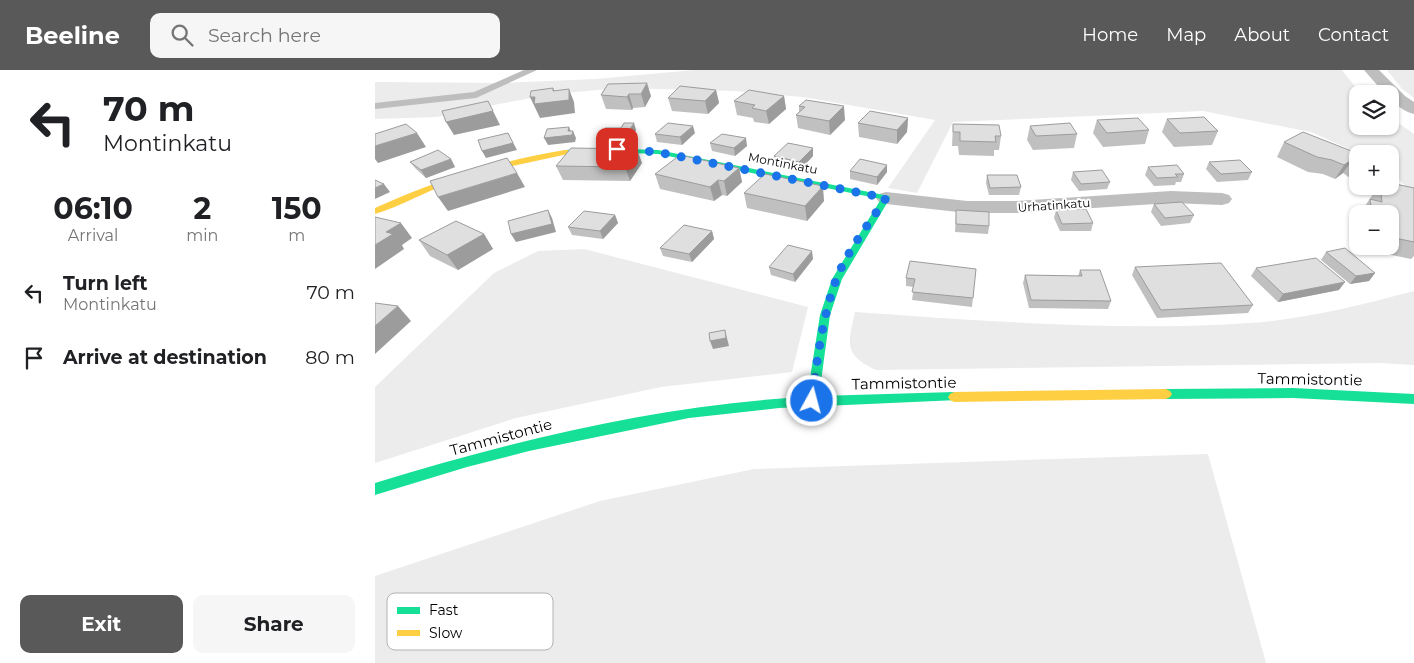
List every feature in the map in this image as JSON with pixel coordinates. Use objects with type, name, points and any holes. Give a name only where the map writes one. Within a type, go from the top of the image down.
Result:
[{"type":"street","points":[[1371,70],[1399,99],[1414,109]]},
{"type":"street","name":"Montinkatu","points":[[375,211],[417,191],[481,169],[539,156],[600,150],[657,152],[886,198]]},
{"type":"street","name":"Urhatinkatu","points":[[886,198],[967,207],[1006,207],[1171,197],[1222,200]]},
{"type":"street","points":[[812,401],[825,315],[837,279],[863,233],[886,198]]},
{"type":"street","name":"Tammistontie","points":[[375,489],[454,464],[549,440],[683,414],[754,405],[812,401],[1194,393],[1303,393],[1414,399]]},
{"type":"lane","points":[[375,106],[476,95],[532,70]]},
{"type":"shaded area","points":[[694,70],[1342,70],[1354,85],[1349,85],[1349,135],[1399,135],[1399,123],[1414,134],[1414,194],[1399,180],[1399,145],[1349,145],[1349,149],[1311,132],[1203,111],[953,122],[917,193],[888,188],[935,120],[803,97],[734,91],[619,88],[554,94],[437,117],[375,119],[375,82],[505,83],[596,79]]},
{"type":"shaded area","points":[[1387,70],[1414,70],[1414,98],[1399,85]]},
{"type":"shaded area","points":[[584,249],[808,307],[792,372],[661,387],[516,418],[375,463],[375,387],[494,273],[538,251]]},
{"type":"shaded area","points":[[1414,291],[1414,365],[1380,363],[876,370],[858,359],[853,353],[850,340],[855,312],[1102,326],[1201,325],[1250,323],[1313,315]]},
{"type":"shaded area","points":[[1208,454],[1266,663],[375,663],[375,576],[600,501],[754,469]]},
{"type":"building","points":[[647,83],[641,94],[629,94],[627,97],[601,95],[608,84]]},
{"type":"building","points":[[680,86],[716,90],[705,101],[668,98]]},
{"type":"building","points":[[553,88],[553,91],[569,89],[569,100],[534,104],[535,97],[530,97],[531,91]]},
{"type":"building","points":[[749,90],[784,96],[766,111],[752,108],[755,105],[734,101]]},
{"type":"building","points":[[806,100],[844,106],[829,121],[796,115],[805,107],[799,106]]},
{"type":"building","points":[[488,101],[493,111],[446,122],[442,111]]},
{"type":"building","points":[[870,111],[908,118],[897,130],[858,123]]},
{"type":"building","points":[[1204,117],[1218,131],[1180,133],[1167,119]]},
{"type":"building","points":[[1138,118],[1149,130],[1107,133],[1097,120]]},
{"type":"building","points":[[624,123],[634,123],[628,132],[602,133],[605,128],[621,128]]},
{"type":"building","points":[[668,123],[693,126],[680,137],[655,134]]},
{"type":"building","points":[[1070,123],[1077,134],[1036,136],[1030,126]]},
{"type":"building","points":[[406,124],[417,133],[375,146],[375,134]]},
{"type":"building","points":[[953,124],[999,125],[1001,136],[995,136],[996,142],[960,141],[960,132],[953,132]]},
{"type":"building","points":[[569,127],[568,131],[573,131],[572,135],[544,138],[547,129]]},
{"type":"building","points":[[1303,132],[1349,150],[1349,162],[1344,165],[1317,157],[1284,142]]},
{"type":"building","points":[[508,133],[513,143],[482,151],[478,140]]},
{"type":"building","points":[[722,134],[746,138],[734,148],[710,143]]},
{"type":"building","points":[[788,143],[813,148],[799,162],[774,156]]},
{"type":"building","points":[[571,148],[637,149],[625,167],[556,166]]},
{"type":"building","points":[[438,150],[451,159],[421,170],[410,162]]},
{"type":"building","points":[[680,155],[739,168],[724,181],[718,180],[710,187],[655,174]]},
{"type":"building","points":[[507,158],[517,173],[438,197],[430,181]]},
{"type":"building","points":[[860,159],[887,165],[877,177],[850,171]]},
{"type":"building","points":[[1240,160],[1252,172],[1221,174],[1209,162]]},
{"type":"building","points":[[1177,165],[1184,174],[1175,174],[1178,177],[1157,178],[1148,167]]},
{"type":"building","points":[[1102,170],[1110,182],[1081,184],[1073,172]]},
{"type":"building","points":[[765,174],[823,186],[805,206],[744,193]]},
{"type":"building","points":[[987,175],[1017,175],[1021,187],[990,188]]},
{"type":"building","points":[[375,180],[384,184],[375,188]]},
{"type":"building","points":[[1399,185],[1414,188],[1414,242],[1399,239],[1399,205],[1371,205],[1370,199],[1382,202],[1381,195],[1399,195]]},
{"type":"building","points":[[1182,202],[1194,215],[1165,218],[1154,204]]},
{"type":"building","points":[[1086,209],[1093,223],[1062,224],[1056,210]]},
{"type":"building","points":[[548,210],[552,224],[511,234],[508,221]]},
{"type":"building","points":[[956,210],[989,212],[989,226],[956,224]]},
{"type":"building","points":[[584,211],[615,215],[600,231],[568,227]]},
{"type":"building","points":[[375,217],[401,223],[386,232],[393,234],[375,245]]},
{"type":"building","points":[[456,221],[484,234],[447,255],[419,240]]},
{"type":"building","points":[[684,225],[712,231],[689,254],[660,248]]},
{"type":"building","points":[[788,245],[812,251],[793,274],[769,267]]},
{"type":"building","points":[[1345,248],[1349,251],[1349,255],[1353,255],[1375,273],[1356,276],[1326,252]]},
{"type":"building","points":[[1316,258],[1345,282],[1283,294],[1256,268]]},
{"type":"building","points":[[910,261],[976,269],[973,298],[912,292],[915,279],[906,278]]},
{"type":"building","points":[[1221,263],[1253,305],[1161,310],[1135,267]]},
{"type":"building","points":[[1080,270],[1100,270],[1111,301],[1031,300],[1025,275],[1082,276]]},
{"type":"building","points":[[375,303],[398,306],[375,326]]},
{"type":"building","points":[[725,330],[726,338],[710,341],[709,333]]},
{"type":"traffic: fast","points":[[565,152],[600,150],[658,152],[886,198],[837,279],[825,315],[812,401]]},
{"type":"traffic: fast","points":[[1166,394],[1293,393],[1414,399]]},
{"type":"traffic: fast","points":[[375,489],[437,470],[529,446],[656,419],[705,411],[754,405],[854,399],[954,397]]},
{"type":"traffic: slow","points":[[375,211],[467,174],[515,161],[565,152]]},
{"type":"traffic: slow","points":[[954,397],[1166,394]]},
{"type":"route","points":[[617,149],[657,152],[886,198],[848,257],[837,279],[825,315],[812,401]]}]
